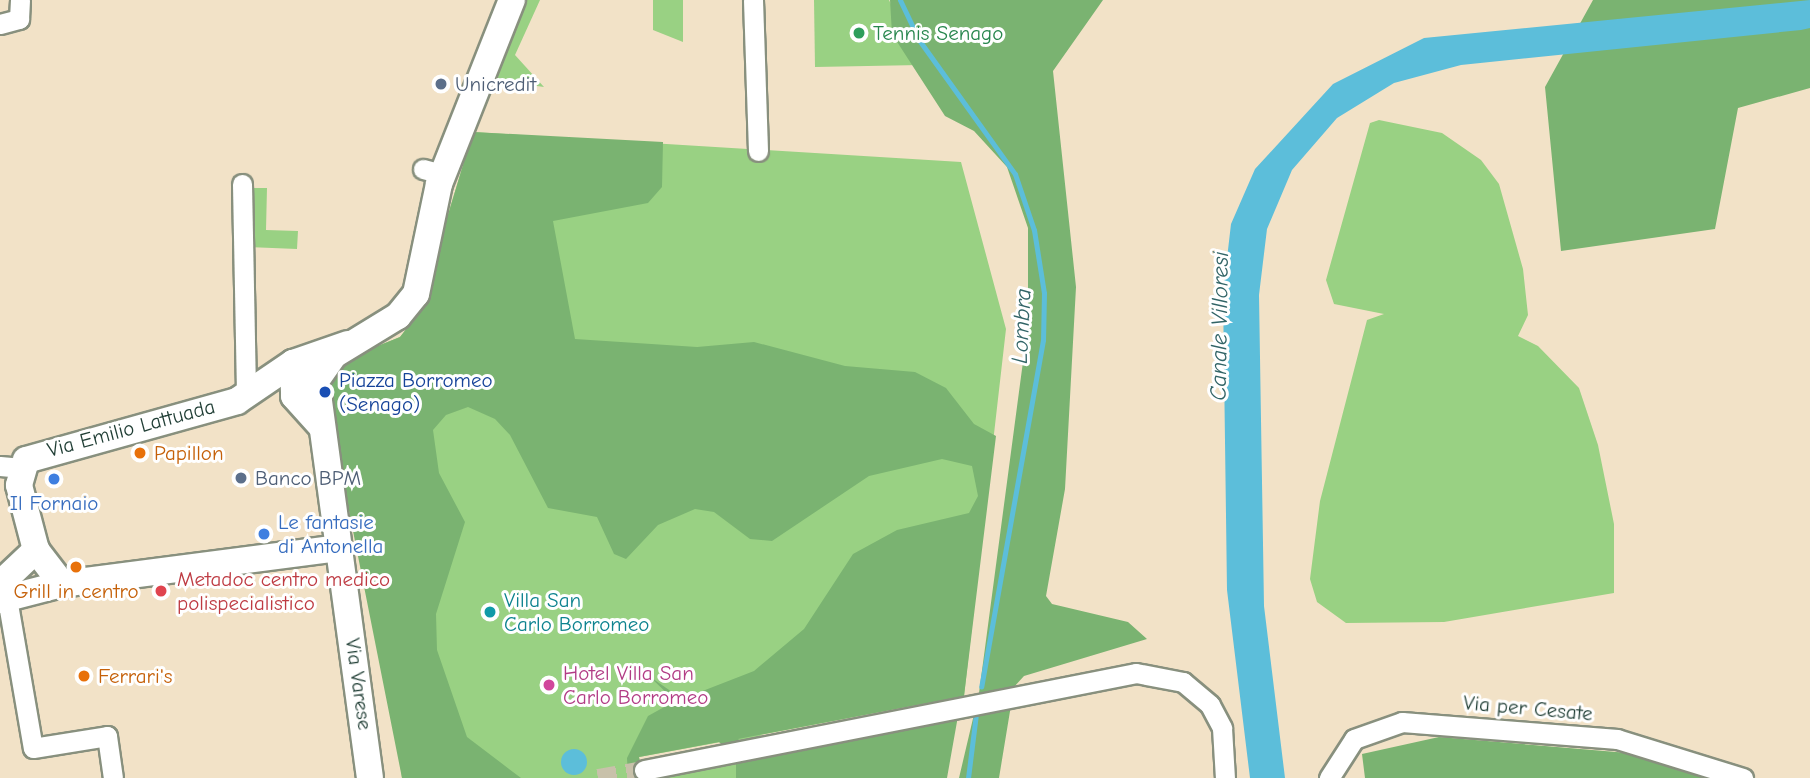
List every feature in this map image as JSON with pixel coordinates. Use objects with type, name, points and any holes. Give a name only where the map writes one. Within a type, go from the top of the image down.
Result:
[{"type":"street","points":[[246,396],[293,363],[348,344],[398,316],[416,294],[433,172],[512,0]]},
{"type":"street","points":[[754,0],[758,151]]},
{"type":"street","points":[[242,184],[246,396]]},
{"type":"street","points":[[293,363],[315,382],[348,344]]},
{"type":"street","points":[[293,363],[294,396],[320,425]]},
{"type":"street","name":"Via Varese","points":[[315,382],[370,778]]},
{"type":"street","name":"Via Emilio Lattuada","points":[[11,467],[38,452],[246,396]]},
{"type":"street","points":[[11,467],[36,550],[62,584]]},
{"type":"street","points":[[3,590],[339,548]]},
{"type":"street","points":[[3,590],[36,550]]},
{"type":"street","points":[[3,590],[33,748],[107,736],[113,778]]},
{"type":"street","points":[[644,770],[1136,673],[1183,682],[1210,705],[1222,728],[1225,778]]},
{"type":"street","name":"Via per Cesate","points":[[1329,778],[1354,739],[1402,722],[1617,739],[1743,778]]},
{"type":"green space","points":[[522,0],[540,0],[515,55],[544,87],[490,79]]},
{"type":"green space","points":[[653,0],[683,0],[683,42],[653,30]]},
{"type":"green space","name":"Tennis Senago","points":[[814,0],[889,0],[920,65],[815,67]]},
{"type":"green space","points":[[890,0],[1103,0],[1053,71],[1076,287],[1065,489],[1046,596],[1052,604],[1128,622],[1147,639],[1024,676],[1014,687],[999,778],[959,778],[979,693],[1028,324],[1028,228],[1007,167],[974,131],[945,116],[892,34]]},
{"type":"green space","points":[[1593,0],[1810,0],[1810,88],[1738,108],[1715,229],[1561,251],[1545,87]]},
{"type":"green space","points":[[1379,120],[1442,133],[1481,160],[1499,184],[1523,269],[1528,315],[1518,336],[1538,346],[1579,388],[1598,445],[1614,524],[1614,593],[1444,622],[1346,623],[1317,602],[1310,579],[1320,501],[1367,320],[1384,314],[1334,304],[1326,280],[1370,123]]},
{"type":"green space","points":[[473,132],[961,162],[1006,329],[964,696],[760,735],[786,749],[947,778],[402,778],[348,358],[400,337],[418,314]],"holes":[[[737,739],[758,754],[643,777],[639,757]]]},
{"type":"green space","points":[[473,132],[663,142],[662,187],[648,203],[553,221],[575,339],[697,347],[754,342],[845,366],[915,372],[946,388],[974,424],[996,436],[964,696],[738,739],[759,754],[958,716],[947,778],[736,778],[736,758],[719,742],[639,757],[643,777],[668,772],[667,778],[628,778],[627,758],[648,716],[675,701],[649,676],[682,699],[754,671],[804,629],[853,554],[897,530],[969,513],[978,496],[972,466],[942,459],[869,476],[772,541],[750,539],[714,512],[695,509],[658,525],[626,559],[614,554],[597,517],[548,508],[510,435],[495,419],[468,407],[446,415],[433,430],[439,473],[465,522],[436,614],[437,650],[467,737],[521,778],[402,778],[328,405],[329,379],[348,358],[400,337],[418,314]]},
{"type":"green space","points":[[250,188],[267,188],[266,230],[298,231],[297,249],[250,247]]},
{"type":"green space","points":[[1439,737],[1628,753],[1704,778],[1365,778],[1362,754]]},
{"type":"water","name":"Canale Villoresi","points":[[1810,0],[1810,28],[1801,30],[1461,65],[1394,83],[1337,118],[1292,170],[1267,229],[1259,295],[1264,606],[1285,778],[1250,778],[1227,590],[1223,293],[1231,224],[1255,169],[1333,84],[1424,38]]},
{"type":"water","points":[[574,749],[583,753],[587,762],[583,771],[574,775],[565,771],[561,762],[565,753]]},
{"type":"waterway","name":"Lombra","points":[[900,0],[919,40],[1015,174],[1034,230],[1044,293],[1043,340],[981,687]]},
{"type":"waterway","name":"Lombra","points":[[968,778],[976,714]]},
{"type":"tunnel","points":[[598,778],[644,770]]},
{"type":"place","name":"Tennis Senago","points":[[859,33]]},
{"type":"place","name":"Unicredit","points":[[441,84]]},
{"type":"place","name":"Piazza Borromeo (Senago)","points":[[325,392]]},
{"type":"place","name":"Papillon","points":[[140,453]]},
{"type":"place","name":"Banco BPM","points":[[241,478]]},
{"type":"place","name":"Il Fornaio","points":[[54,479]]},
{"type":"place","name":"Le fantasie di Antonella","points":[[264,534]]},
{"type":"place","name":"Grill in centro","points":[[76,567]]},
{"type":"place","name":"Metadoc centro medico polispecialistico","points":[[161,591]]},
{"type":"place","name":"Villa San Carlo Borromeo","points":[[490,612]]},
{"type":"place","name":"Ferrari's","points":[[84,676]]},
{"type":"place","name":"Hotel Villa San Carlo Borromeo","points":[[549,685]]}]
